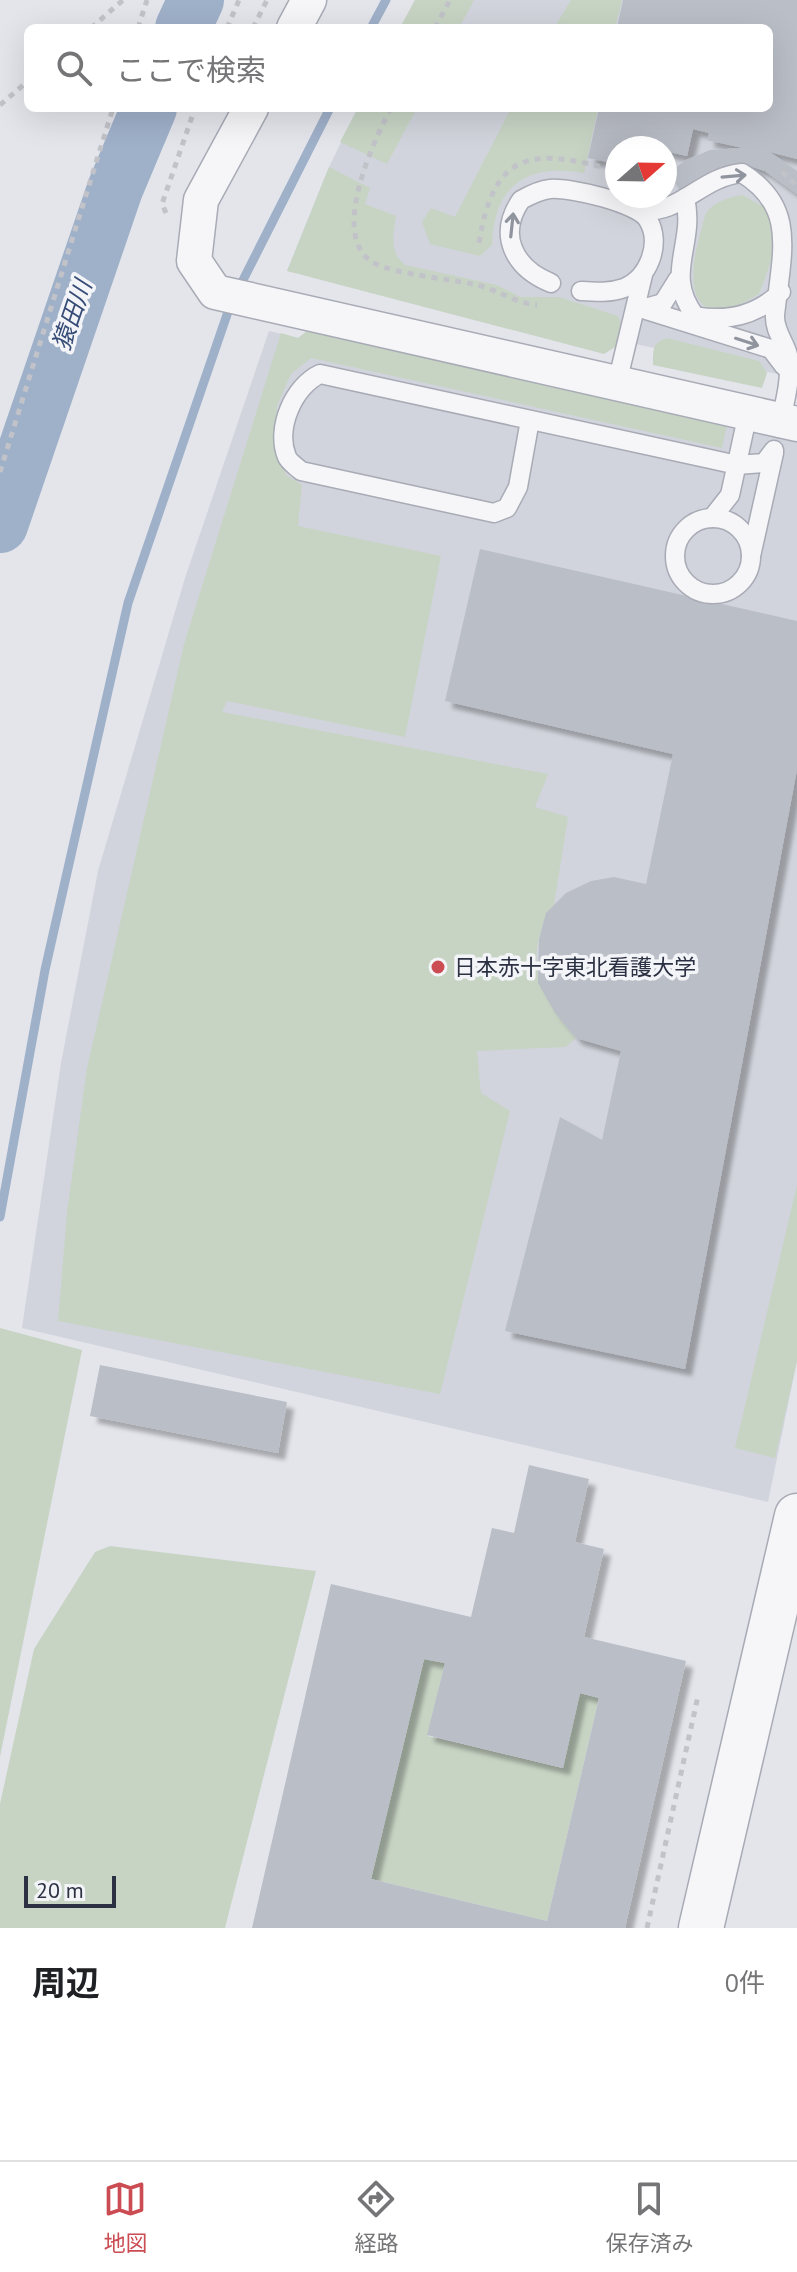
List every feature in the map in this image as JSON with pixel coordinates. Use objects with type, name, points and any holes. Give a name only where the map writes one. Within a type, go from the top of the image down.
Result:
[{"type":"street","points":[[296,24],[309,0]]},
{"type":"street","points":[[249,112],[201,200],[194,261],[215,292],[617,383],[768,430]]},
{"type":"street","points":[[701,1928],[797,1516]]},
{"type":"lane","points":[[551,283],[522,266],[511,247],[509,226],[521,200],[547,189],[569,189],[639,210],[656,212],[685,198],[704,184],[742,173],[776,191],[789,205],[795,221],[796,237],[775,317],[779,337],[787,352],[789,374],[768,430],[751,556],[743,579],[723,593],[710,594],[687,584],[675,561],[680,536],[689,526],[712,518],[730,495],[735,473],[768,430]]},
{"type":"lane","points":[[641,308],[663,303],[678,279],[689,216],[685,198]]},
{"type":"lane","points":[[617,383],[641,308],[643,275],[653,254],[653,235],[648,220],[639,210]]},
{"type":"lane","points":[[581,291],[607,292],[627,287],[643,275]]},
{"type":"lane","points":[[678,279],[684,300],[695,316],[719,321],[767,306],[781,292]]},
{"type":"lane","points":[[641,308],[771,349],[789,374]]},
{"type":"lane","points":[[530,420],[518,487],[507,508],[494,513],[301,471],[287,458],[284,430],[292,403],[306,381],[320,374],[710,459],[735,473],[764,463],[768,430]]},
{"type":"lane","points":[[710,459],[727,457],[768,430]]},
{"type":"lane","points":[[712,518],[735,525],[743,533],[751,556]]},
{"type":"path","points":[[96,24],[123,0]]},
{"type":"path","points":[[139,24],[147,0]]},
{"type":"path","points":[[229,24],[239,0]]},
{"type":"path","points":[[255,24],[267,0]]},
{"type":"path","points":[[437,24],[450,0]]},
{"type":"path","points":[[0,105],[24,84]]},
{"type":"path","points":[[0,472],[112,112]]},
{"type":"path","points":[[389,112],[372,143],[358,190],[354,238],[358,250],[376,264],[485,286],[531,304],[546,306]]},
{"type":"path","points":[[788,177],[797,186]]},
{"type":"path","points":[[647,1928],[698,1696]]},
{"type":"shaded area","points":[[415,0],[797,0],[797,378],[287,271],[329,167],[356,112],[773,112],[773,24],[402,24]]},
{"type":"shaded area","name":"日本赤十字東北看護大学","points":[[310,329],[797,431],[797,1361],[768,1502],[22,1328],[61,1063],[98,871],[185,578],[269,331],[298,338]]},
{"type":"green space","points":[[415,0],[474,0],[461,24],[402,24]]},
{"type":"green space","points":[[571,0],[622,0],[616,24],[556,24]]},
{"type":"green space","points":[[356,112],[415,112],[387,164],[340,142]]},
{"type":"green space","points":[[509,112],[597,112],[584,173],[545,172],[517,183],[499,207],[492,245],[480,256],[430,244],[422,222],[431,208],[455,217]]},
{"type":"green space","points":[[329,167],[370,188],[365,204],[396,216],[394,249],[405,265],[497,285],[521,297],[559,297],[618,316],[623,328],[617,346],[604,354],[287,271]]},
{"type":"green space","points":[[743,195],[772,212],[775,233],[770,264],[759,294],[721,310],[709,308],[700,302],[693,276],[704,219],[709,209],[717,203]]},
{"type":"green space","points":[[310,329],[729,416],[722,448],[311,358],[291,374],[277,406],[276,450],[286,475],[302,485],[298,526],[441,556],[405,737],[227,701],[222,712],[548,774],[535,807],[568,817],[554,905],[540,934],[537,964],[543,990],[576,1038],[566,1047],[477,1051],[481,1093],[510,1111],[440,1394],[58,1321],[67,1212],[87,1068],[184,644],[281,333],[298,338]]},
{"type":"green space","points":[[667,338],[759,361],[767,373],[762,388],[653,365],[654,348]]},
{"type":"green space","points":[[797,1185],[797,1361],[775,1458],[735,1448]]},
{"type":"green space","points":[[0,1328],[82,1350],[0,1757]]},
{"type":"green space","points":[[110,1546],[316,1571],[225,1928],[0,1928],[0,1804],[34,1649],[95,1552]]},
{"type":"green space","points":[[424,1659],[445,1663],[428,1736],[562,1768],[580,1693],[599,1698],[547,1921],[371,1879]]},
{"type":"building","points":[[623,0],[797,0],[797,159],[770,152],[797,171],[797,194],[765,171],[744,164],[706,174],[680,190],[677,186],[677,166],[686,160],[710,150],[743,148],[707,140],[709,133],[693,129],[687,156],[677,154],[677,136],[605,136],[605,162],[588,158],[598,112],[773,112],[773,24],[618,24]]},
{"type":"building","points":[[480,549],[797,621],[797,769],[685,1369],[505,1331],[560,1117],[602,1140],[621,1051],[576,1038],[555,1013],[538,983],[539,939],[546,913],[566,893],[591,881],[614,877],[646,884],[673,754],[445,701]]},
{"type":"building","points":[[100,1365],[287,1402],[278,1453],[90,1416]]},
{"type":"building","points":[[529,1465],[589,1479],[575,1542],[604,1549],[584,1637],[686,1661],[625,1928],[252,1928],[331,1584],[471,1617],[492,1528],[514,1533]],"holes":[[[424,1659],[445,1663],[427,1735],[563,1768],[580,1693],[599,1698],[547,1921],[371,1879]]]},
{"type":"waterway","name":"猿田川","points":[[185,24],[196,0]]},
{"type":"waterway","points":[[373,24],[386,0]]},
{"type":"waterway","name":"猿田川","points":[[0,525],[115,189],[147,112]]},
{"type":"waterway","points":[[238,290],[328,112]]},
{"type":"waterway","points":[[0,1217],[45,970],[128,603],[231,303]]},
{"type":"place","name":"日本赤十字東北看護大学","points":[[438,967]]}]
